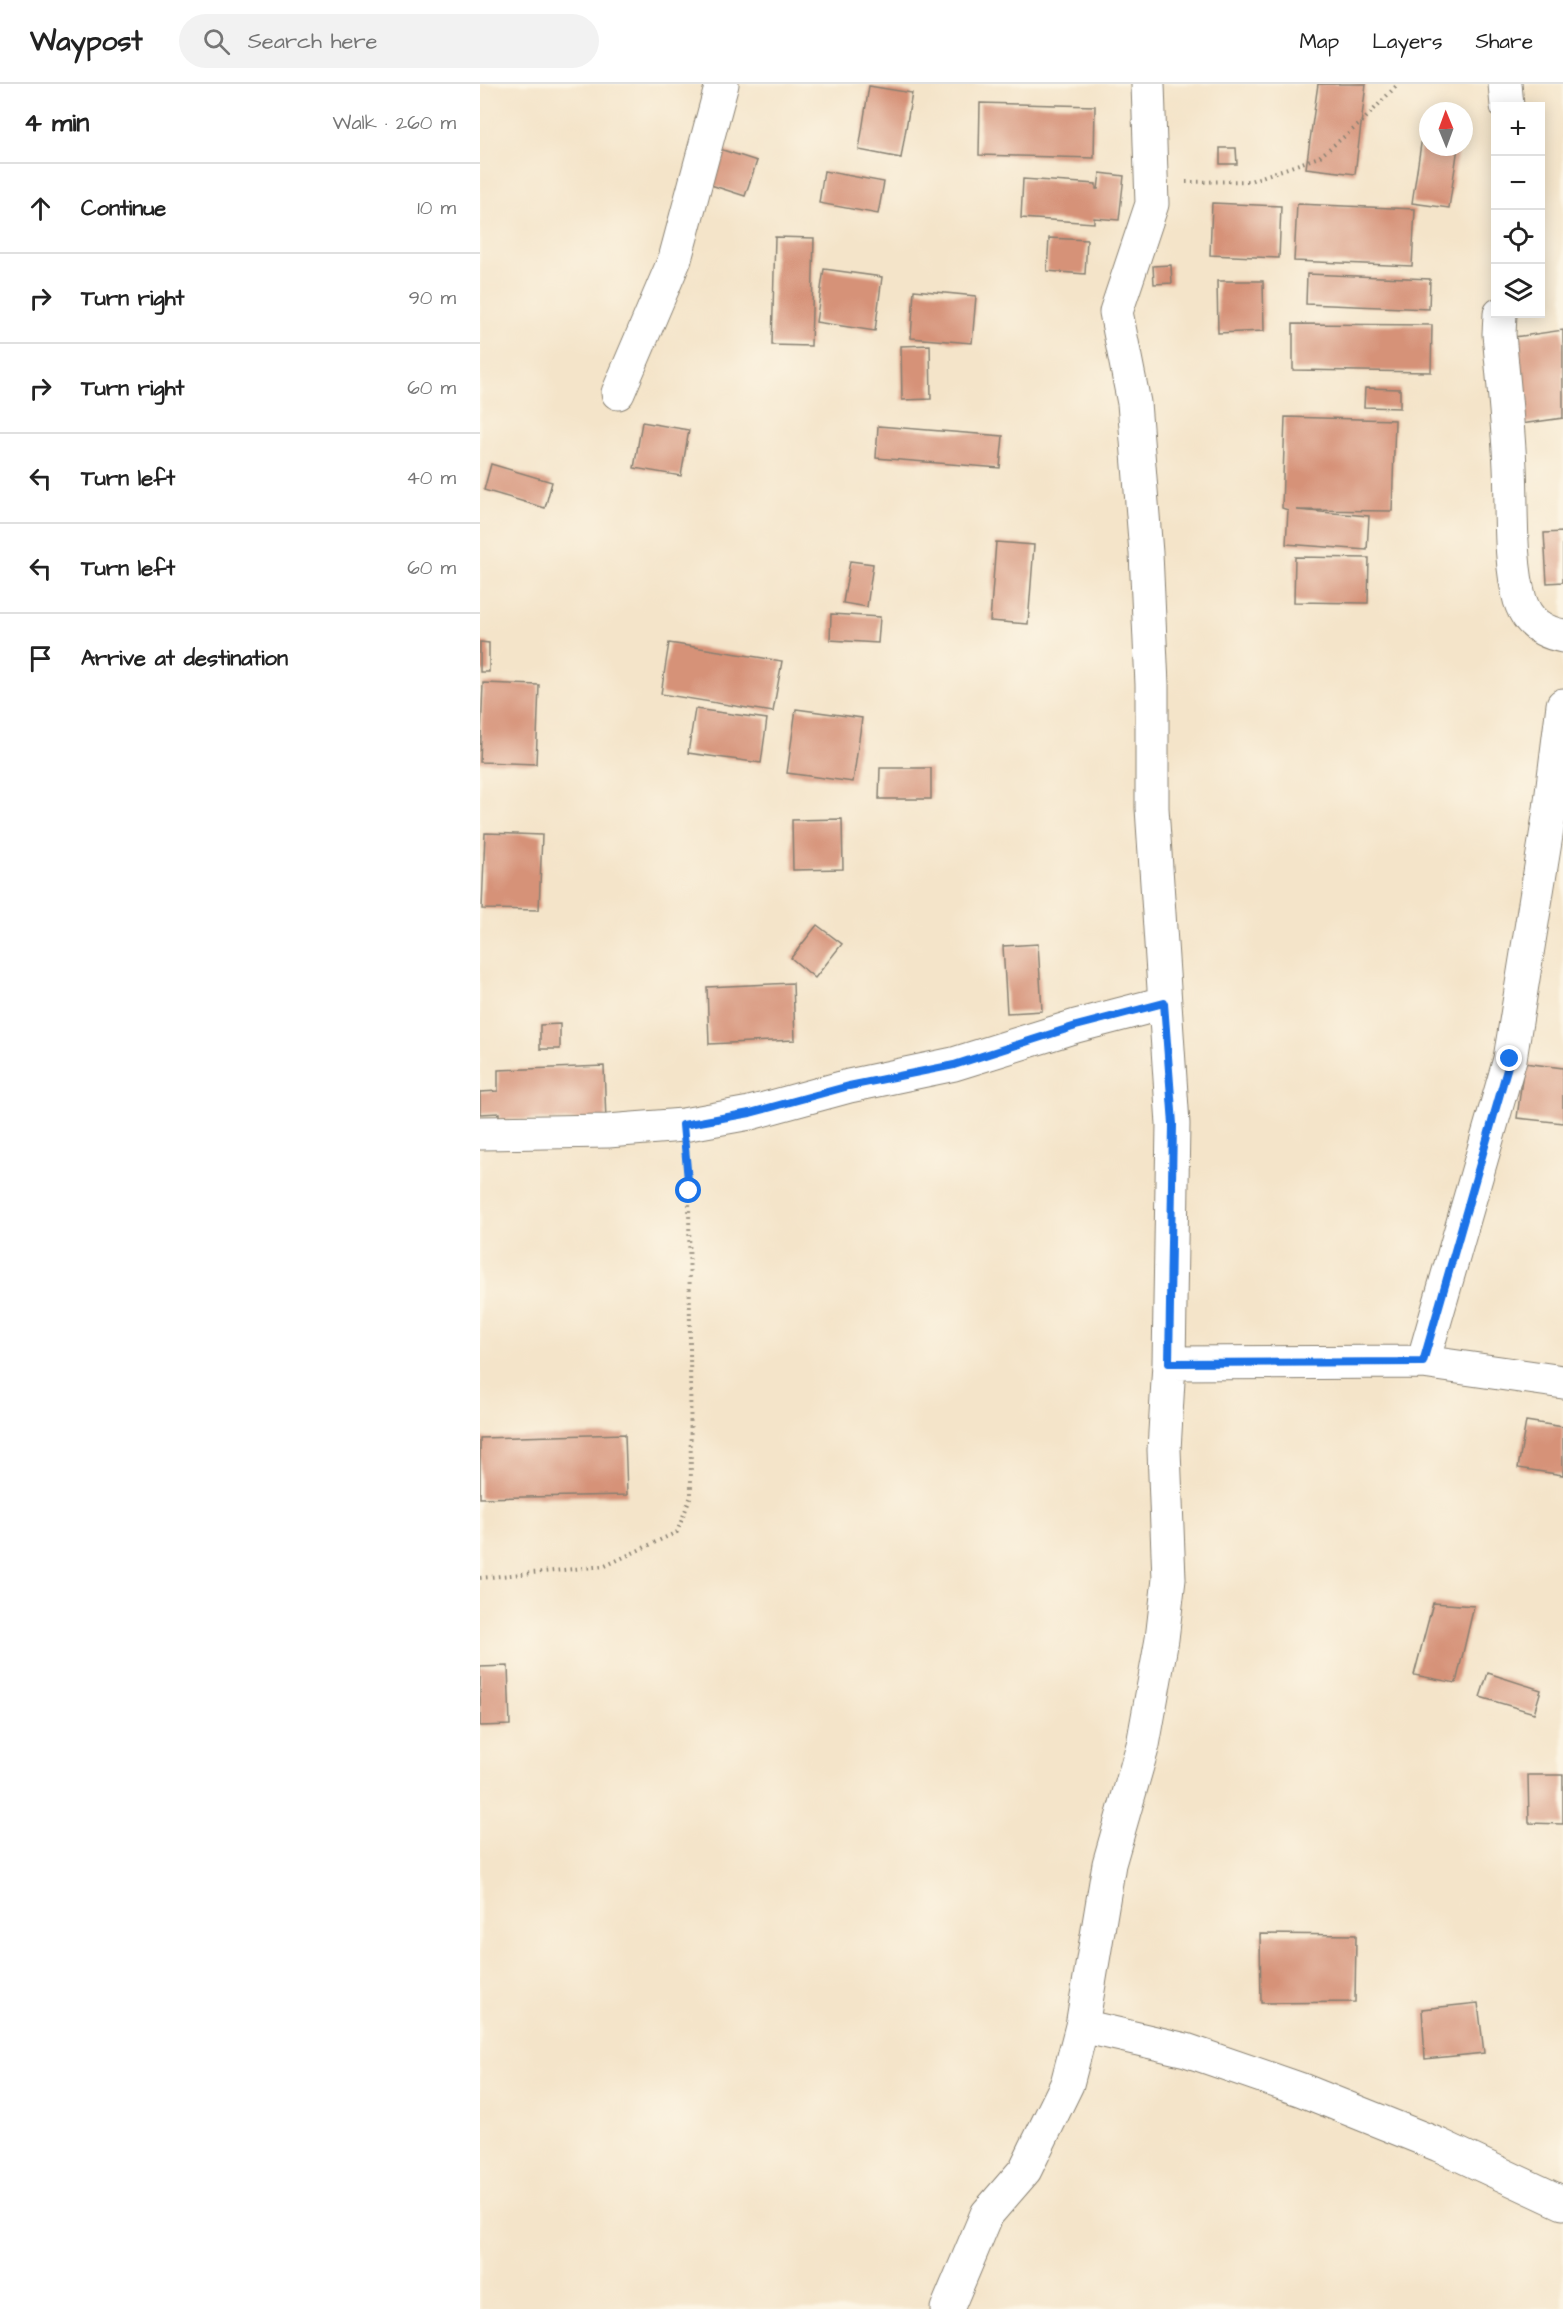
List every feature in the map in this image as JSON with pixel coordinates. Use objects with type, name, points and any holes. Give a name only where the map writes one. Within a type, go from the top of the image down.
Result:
[{"type":"street","points":[[618,393],[675,259],[722,84]]},
{"type":"street","points":[[947,2309],[987,2214],[1025,2170],[1066,2084],[1082,2026],[1109,1864],[1143,1745],[1162,1639],[1169,1579],[1164,1450],[1169,1363],[1173,1124],[1152,808],[1152,685],[1146,553],[1134,403],[1116,312],[1152,204],[1148,84]]},
{"type":"street","points":[[1505,84],[1507,102]]},
{"type":"street","points":[[1500,318],[1513,540],[1521,601],[1530,619],[1546,633],[1563,636]]},
{"type":"street","points":[[1423,1362],[1510,1059],[1549,817],[1563,705]]},
{"type":"street","points":[[480,1133],[608,1131],[683,1125],[750,1113],[849,1086],[954,1065],[1076,1026],[1164,1003]]},
{"type":"street","points":[[1169,1363],[1423,1362],[1563,1382]]},
{"type":"street","points":[[1082,2026],[1186,2050],[1302,2090],[1439,2145],[1563,2203]]},
{"type":"path","points":[[1152,183],[1250,181],[1319,157],[1361,123],[1398,84]]},
{"type":"path","points":[[480,1578],[605,1566],[676,1532],[691,1496],[689,1191],[683,1125]]},
{"type":"building","points":[[1318,84],[1366,84],[1355,174],[1306,168]]},
{"type":"building","points":[[869,86],[912,93],[901,158],[859,150]]},
{"type":"building","points":[[980,103],[1095,106],[1094,158],[979,155]]},
{"type":"building","points":[[701,143],[757,161],[745,196],[689,178]]},
{"type":"building","points":[[1220,148],[1236,148],[1237,164],[1220,164]]},
{"type":"building","points":[[1419,156],[1457,156],[1449,208],[1412,203]]},
{"type":"building","points":[[824,171],[884,182],[878,214],[819,203]]},
{"type":"building","points":[[1100,173],[1124,176],[1119,220],[1094,218],[1094,223],[1021,218],[1023,179],[1096,184],[1096,189],[1098,189]]},
{"type":"building","points":[[1212,203],[1281,206],[1279,258],[1210,255]]},
{"type":"building","points":[[1297,204],[1415,209],[1412,266],[1294,261]]},
{"type":"building","points":[[775,237],[814,238],[811,346],[772,345]]},
{"type":"building","points":[[1049,238],[1087,240],[1085,274],[1047,271]]},
{"type":"building","points":[[1171,265],[1172,283],[1154,284],[1153,266]]},
{"type":"building","points":[[824,269],[882,277],[875,331],[816,322]]},
{"type":"building","points":[[1307,274],[1430,279],[1429,309],[1306,304]]},
{"type":"building","points":[[1217,281],[1263,281],[1264,331],[1218,333]]},
{"type":"building","points":[[914,290],[976,296],[972,343],[911,338]]},
{"type":"building","points":[[1293,324],[1432,325],[1431,372],[1293,370]]},
{"type":"building","points":[[1563,330],[1563,418],[1513,425],[1501,339]]},
{"type":"building","points":[[930,345],[931,399],[902,400],[901,346]]},
{"type":"building","points":[[1365,388],[1400,389],[1400,408],[1364,407]]},
{"type":"building","points":[[1285,417],[1395,420],[1392,511],[1297,510],[1369,516],[1367,550],[1286,544],[1288,510],[1282,508]]},
{"type":"building","points":[[642,422],[689,430],[681,476],[634,468]]},
{"type":"building","points":[[878,426],[1003,436],[1000,468],[876,458]]},
{"type":"building","points":[[491,464],[552,482],[545,508],[484,490]]},
{"type":"building","points":[[1563,532],[1563,582],[1547,583],[1544,533]]},
{"type":"building","points":[[996,542],[1034,545],[1028,624],[990,621]]},
{"type":"building","points":[[1295,557],[1369,558],[1368,603],[1294,602]]},
{"type":"building","points":[[850,561],[873,564],[867,607],[843,603]]},
{"type":"building","points":[[831,614],[880,617],[878,643],[830,640]]},
{"type":"building","points":[[480,642],[489,643],[489,672],[480,672]]},
{"type":"building","points":[[669,643],[782,661],[773,712],[661,694]]},
{"type":"building","points":[[483,683],[539,685],[536,764],[480,762]]},
{"type":"building","points":[[695,709],[767,719],[761,763],[688,753]]},
{"type":"building","points":[[796,709],[862,718],[853,782],[787,773]]},
{"type":"building","points":[[880,768],[931,768],[931,799],[879,799]]},
{"type":"building","points":[[842,819],[843,869],[793,870],[792,820]]},
{"type":"building","points":[[485,833],[542,835],[539,910],[482,909]]},
{"type":"building","points":[[817,925],[842,944],[815,978],[791,958]]},
{"type":"building","points":[[1038,944],[1042,1011],[1007,1013],[1003,946]]},
{"type":"building","points":[[793,983],[795,1040],[709,1044],[707,987]]},
{"type":"building","points":[[560,1024],[560,1049],[540,1049],[540,1025]]},
{"type":"building","points":[[1524,1063],[1563,1068],[1563,1123],[1517,1118]]},
{"type":"building","points":[[604,1066],[606,1121],[499,1119],[499,1113],[480,1114],[480,1092],[498,1091],[498,1070]]},
{"type":"building","points":[[1526,1421],[1563,1427],[1563,1475],[1518,1468]]},
{"type":"building","points":[[625,1434],[627,1495],[480,1498],[480,1438]]},
{"type":"building","points":[[1433,1603],[1474,1606],[1456,1683],[1414,1675]]},
{"type":"building","points":[[508,1666],[510,1725],[480,1726],[480,1667]]},
{"type":"building","points":[[1488,1673],[1541,1690],[1534,1713],[1480,1697]]},
{"type":"building","points":[[1528,1775],[1563,1775],[1563,1824],[1529,1823]]},
{"type":"building","points":[[1260,1934],[1356,1935],[1355,2002],[1261,2003]]},
{"type":"building","points":[[1478,2003],[1484,2053],[1425,2059],[1422,2009]]},
{"type":"route","points":[[689,1191],[683,1125],[750,1113],[849,1086],[954,1065],[1076,1026],[1164,1003],[1173,1124],[1169,1363],[1423,1362],[1510,1059]]}]
